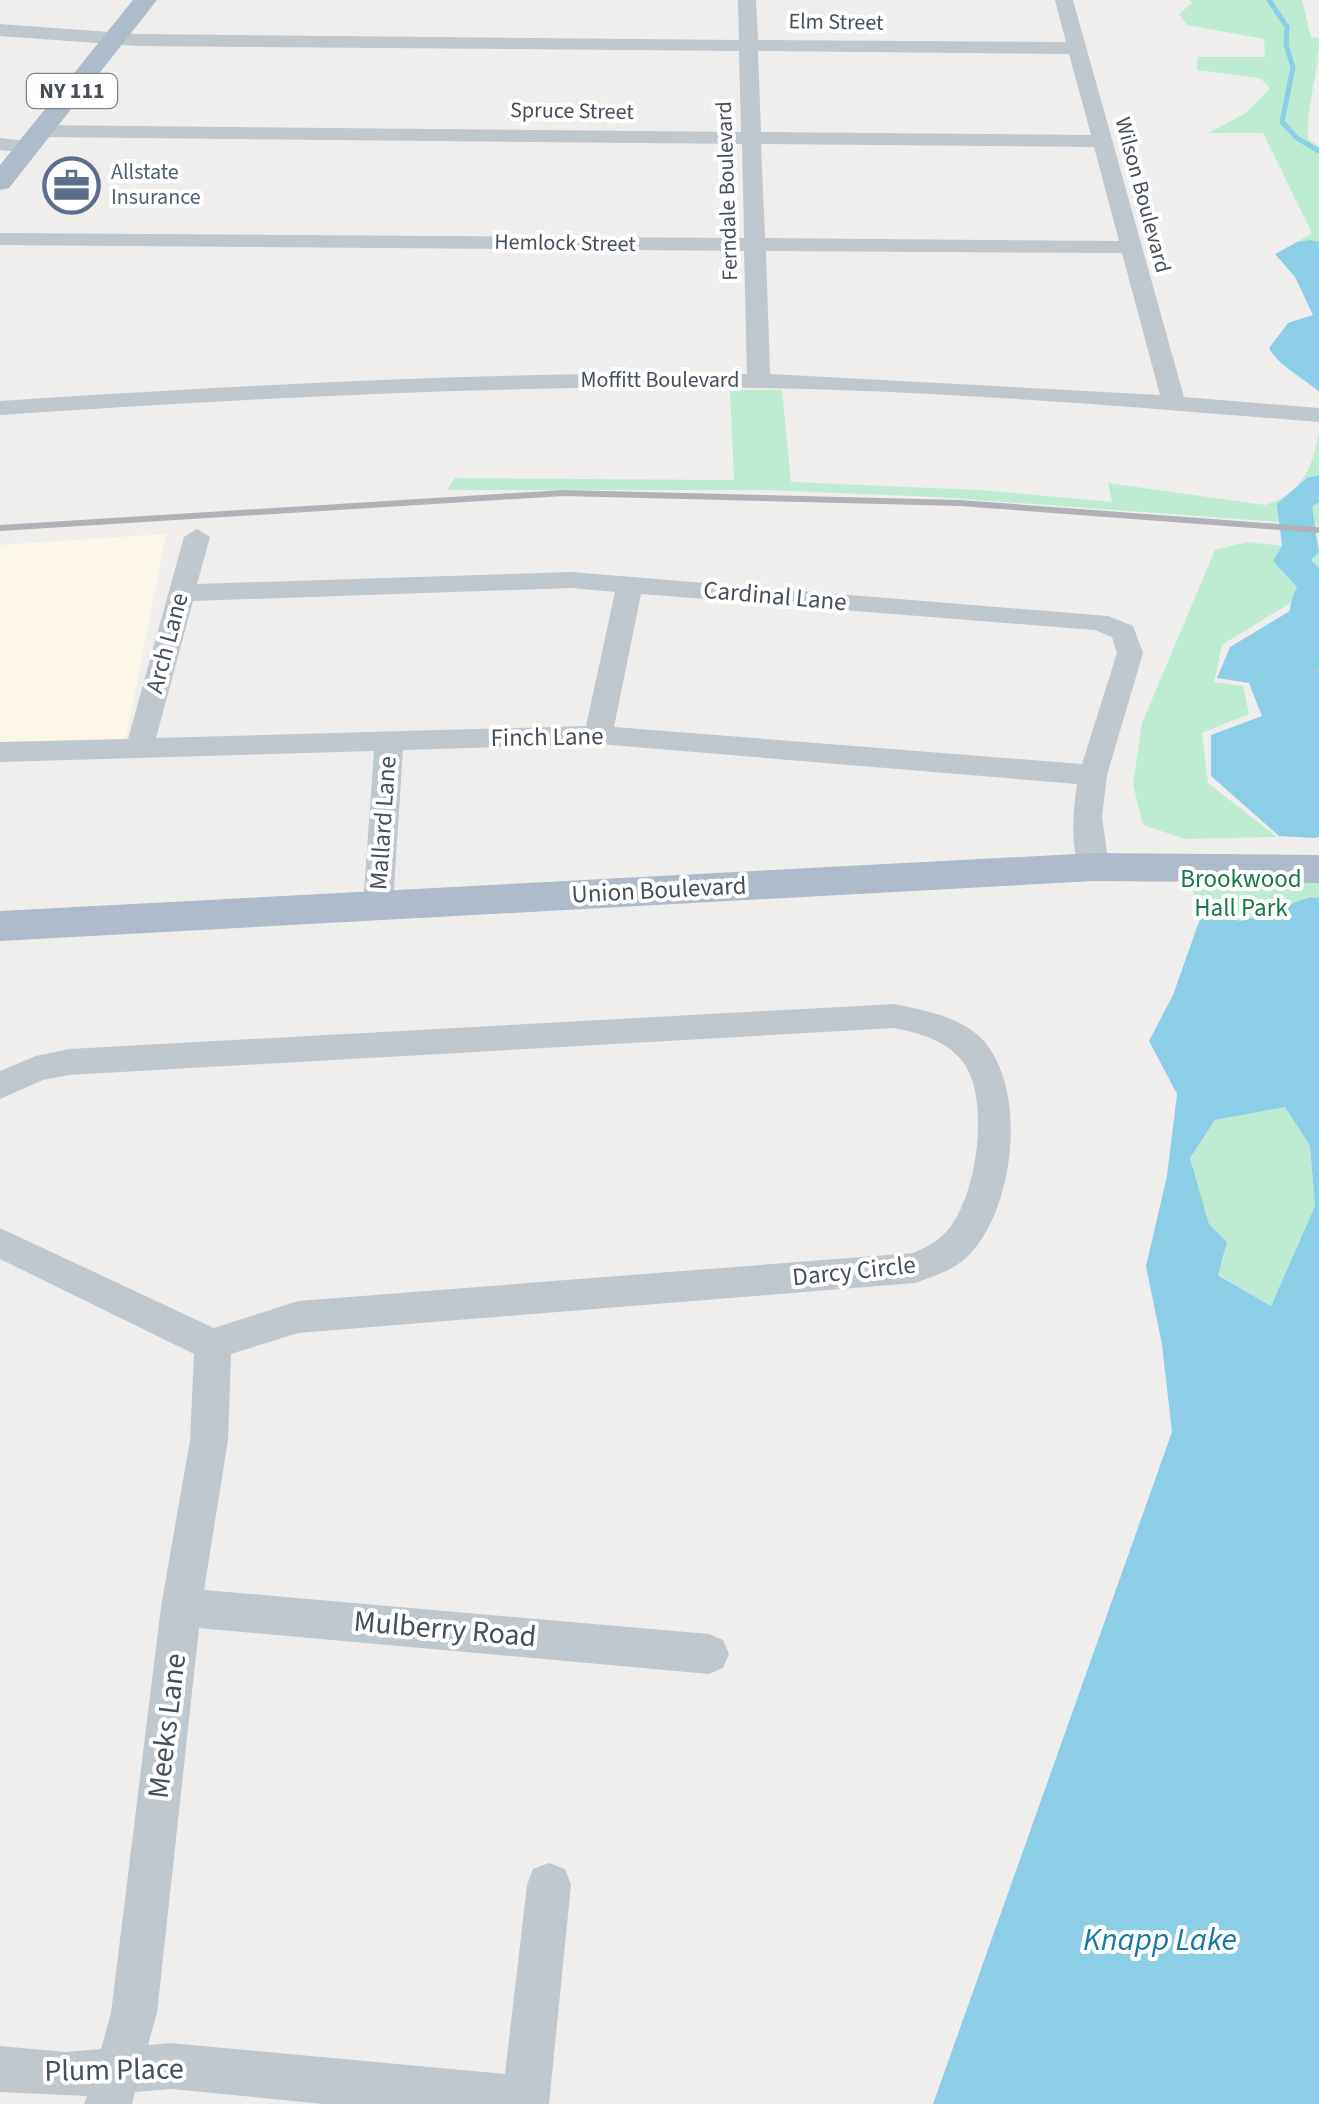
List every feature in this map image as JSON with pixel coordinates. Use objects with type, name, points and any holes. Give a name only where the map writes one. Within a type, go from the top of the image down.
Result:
[{"type":"main road","name":"NY 111","points":[[0,182],[144,0]]},
{"type":"main road","name":"Union Boulevard","points":[[0,926],[1094,867],[1319,868]]},
{"type":"street","name":"Ferndale Boulevard","points":[[747,0],[759,380]]},
{"type":"street","name":"Wilson Boulevard","points":[[1064,0],[1174,403]]},
{"type":"street","name":"Elm Street","points":[[0,30],[114,38],[1077,48]]},
{"type":"street","name":"Spruce Street","points":[[0,144],[34,139],[1103,140]]},
{"type":"street","name":"Hemlock Street","points":[[0,239],[1130,248]]},
{"type":"street","name":"Moffitt Boulevard","points":[[0,408],[300,387],[759,380],[898,384],[1319,415]]},
{"type":"street","name":"Arch Lane","points":[[138,749],[197,537]]},
{"type":"street","name":"Cardinal Lane","points":[[181,593],[571,580],[1098,622],[1124,632],[1130,653],[1092,776],[1087,817],[1094,867]]},
{"type":"street","points":[[598,734],[630,584]]},
{"type":"street","name":"Finch Lane","points":[[0,752],[598,734],[1092,776]]},
{"type":"street","name":"Mallard Lane","points":[[378,905],[389,741]]},
{"type":"street","name":"Darcy Circle","points":[[0,1086],[36,1069],[69,1062],[894,1016],[925,1022],[952,1034],[975,1053],[987,1073],[994,1095],[995,1120],[976,1213],[961,1239],[942,1257],[915,1268],[298,1317],[254,1328],[213,1345]]},
{"type":"street","points":[[0,1243],[213,1345]]},
{"type":"street","name":"Meeks Lane","points":[[113,2087],[134,2012],[181,1607],[209,1440],[213,1345]]},
{"type":"street","name":"Mulberry Road","points":[[181,1607],[709,1654]]},
{"type":"street","points":[[526,2102],[549,1886]]},
{"type":"street","name":"Plum Place","points":[[0,2069],[64,2076],[113,2087],[171,2066],[526,2102]]},
{"type":"shaded area","points":[[166,534],[126,739],[0,742],[0,545]]},
{"type":"green space","points":[[1190,0],[1302,0],[1311,37],[1319,38],[1308,139],[1319,146],[1319,242],[1297,242],[1312,233],[1263,133],[1208,133],[1246,113],[1270,88],[1260,78],[1197,70],[1198,57],[1265,57],[1264,39],[1187,25],[1179,14],[1192,3]]},
{"type":"green space","points":[[730,390],[782,390],[791,482],[979,490],[1112,502],[1108,483],[1265,505],[1297,486],[1310,466],[1319,428],[1319,525],[936,497],[764,490],[447,490],[455,478],[734,480]]},
{"type":"green space","points":[[1247,542],[1319,550],[1319,604],[1297,599],[1222,645],[1214,682],[1243,686],[1249,714],[1202,733],[1208,783],[1277,837],[1185,839],[1143,825],[1133,784],[1142,723],[1215,550]]},
{"type":"green space","name":"Brookwood Hall Park","points":[[1235,867],[1319,869],[1319,898],[1310,897],[1243,922],[1201,916],[1192,887]]},
{"type":"green space","points":[[1285,1107],[1310,1146],[1315,1206],[1271,1306],[1218,1274],[1227,1242],[1209,1224],[1190,1158],[1215,1120]]},
{"type":"water","points":[[1297,242],[1319,242],[1319,392],[1269,348],[1288,323],[1313,315],[1295,277],[1275,254]]},
{"type":"water","points":[[1308,600],[1313,663],[1319,672],[1319,837],[1315,838],[1279,836],[1211,776],[1211,735],[1262,716],[1249,683],[1217,678],[1230,647]]},
{"type":"water","name":"Knapp Lake","points":[[1310,897],[1319,898],[1319,2104],[933,2104],[1172,1432],[1162,1345],[1146,1266],[1167,1176],[1177,1094],[1149,1041],[1173,995],[1201,916],[1243,921]],"holes":[[[1285,1107],[1310,1146],[1315,1206],[1271,1306],[1218,1275],[1227,1242],[1209,1224],[1190,1158],[1215,1120]]]},
{"type":"waterway","points":[[1269,0],[1287,27],[1286,45],[1293,67],[1282,122],[1297,138],[1319,151]]},
{"type":"waterway","points":[[1308,661],[1306,607],[1316,585],[1291,561],[1294,554],[1301,552],[1294,504],[1319,485]]},
{"type":"railway","points":[[0,528],[563,493],[960,503],[1319,530]]},
{"type":"place","name":"Allstate Insurance","points":[[72,185]]}]
